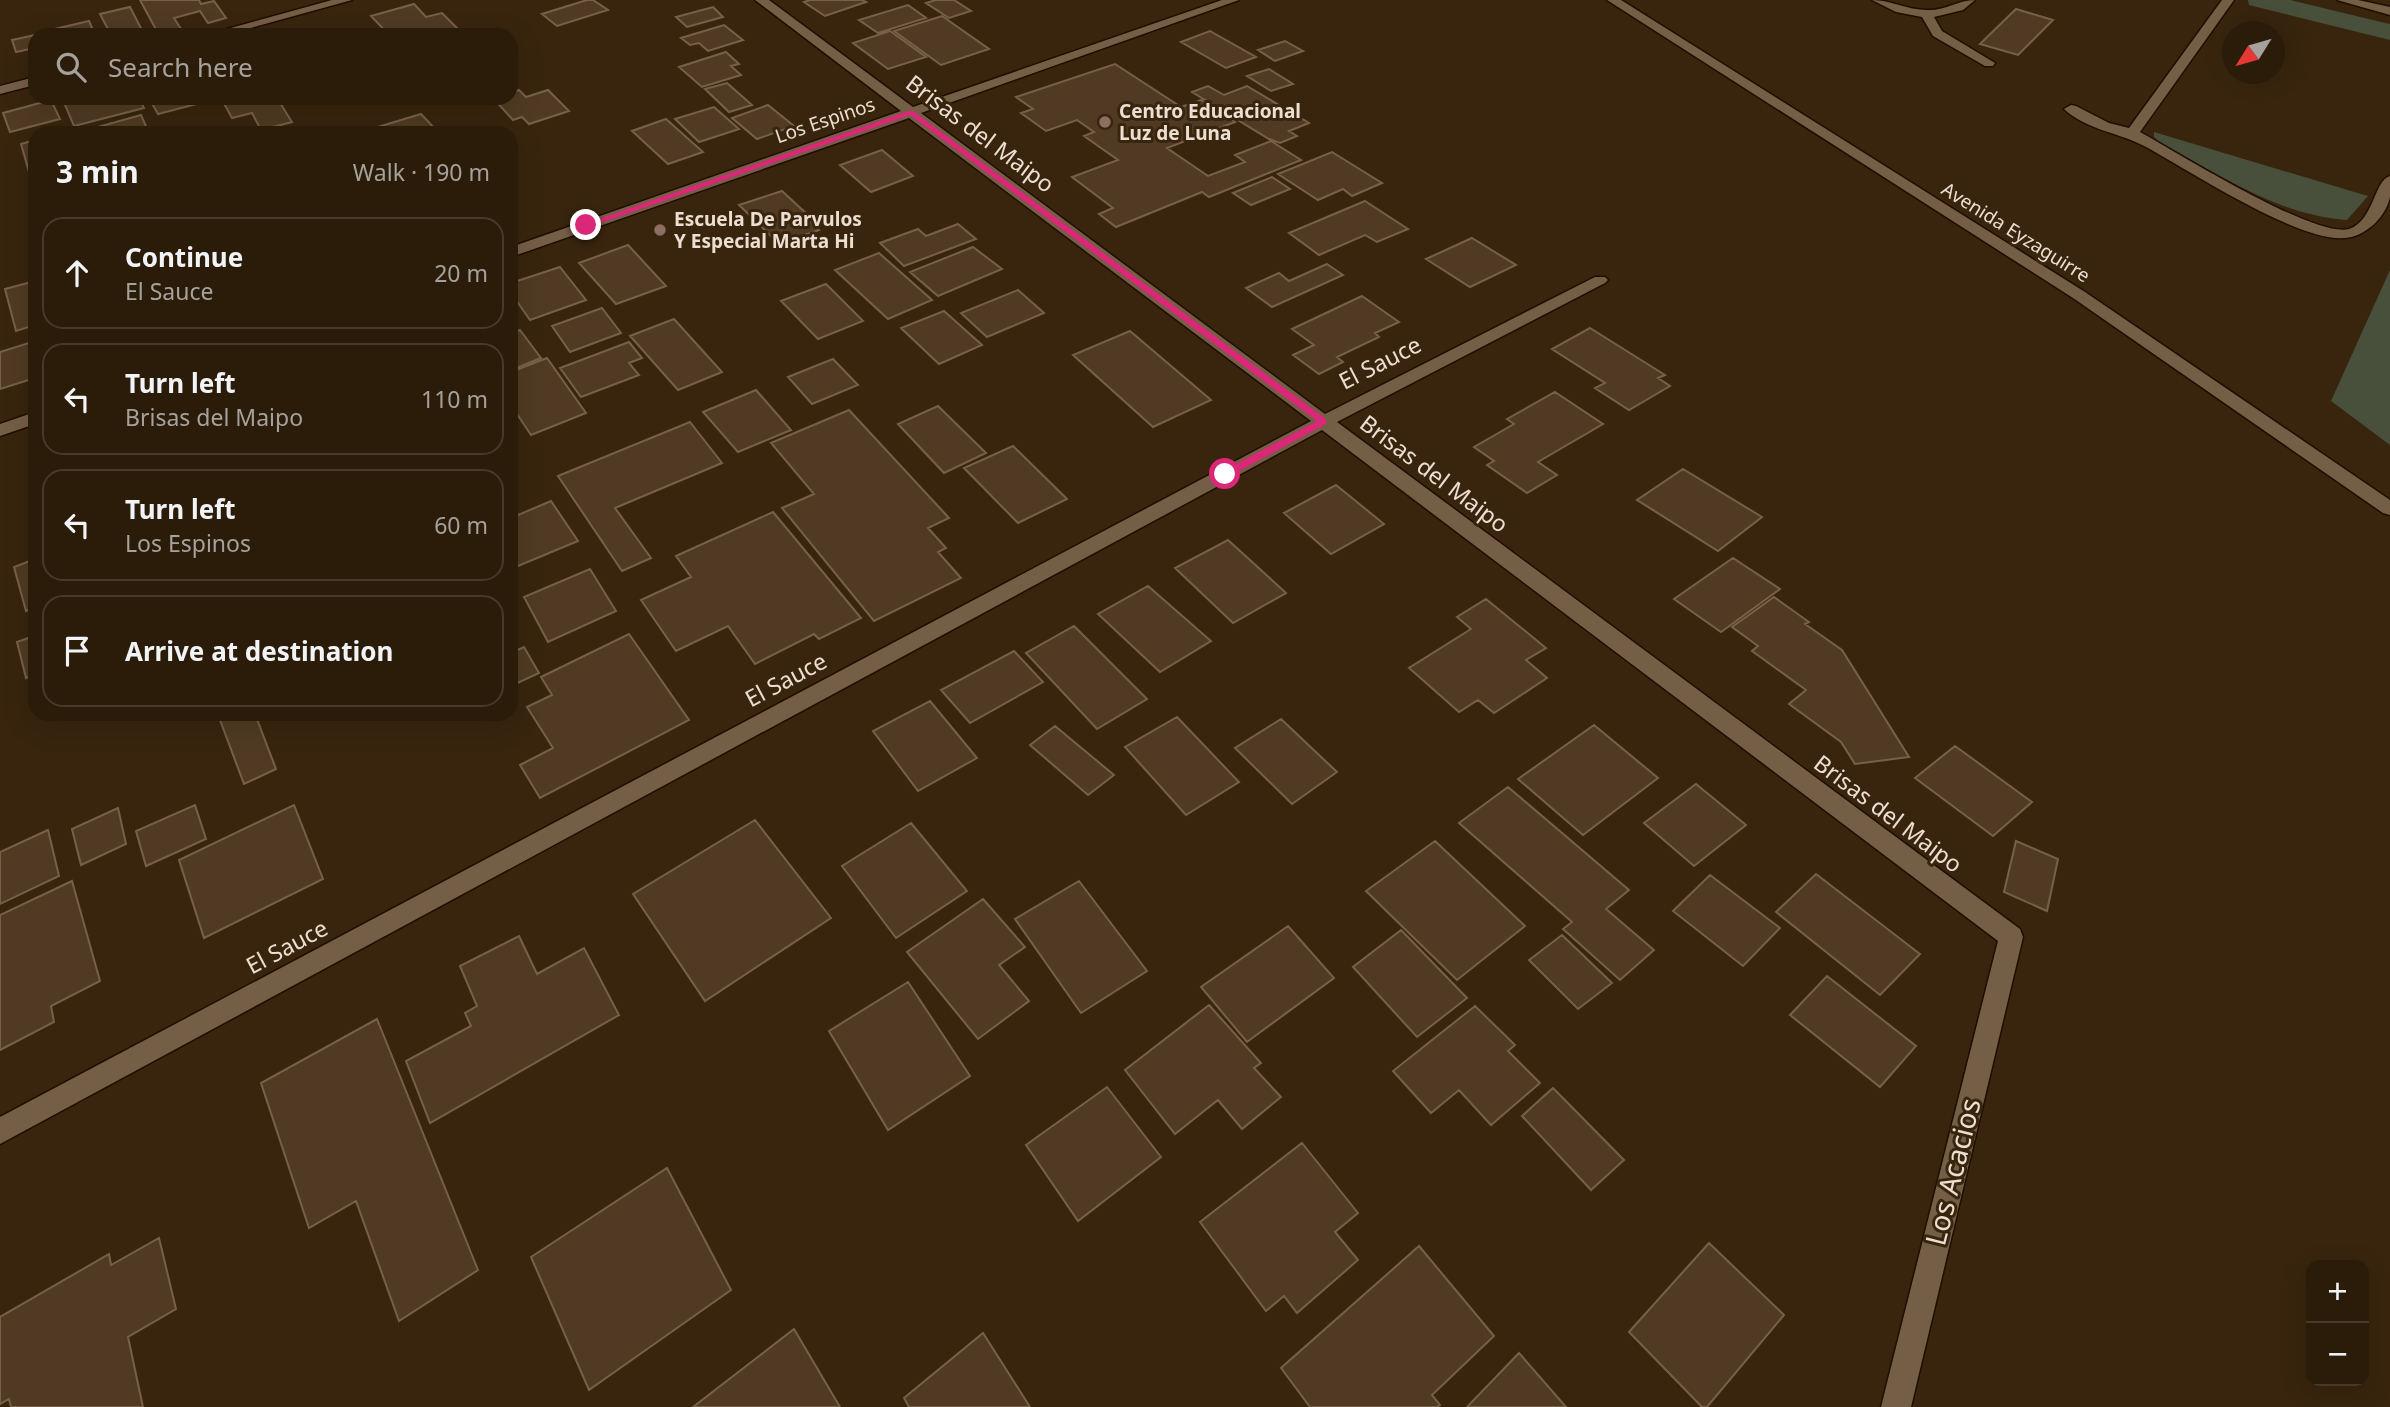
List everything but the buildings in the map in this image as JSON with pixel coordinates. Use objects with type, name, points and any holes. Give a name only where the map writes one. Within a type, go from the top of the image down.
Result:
[{"type":"street","points":[[238,28],[346,0]]},
{"type":"street","name":"Brisas del Maipo","points":[[761,0],[2011,937]]},
{"type":"street","name":"Los Espinos","points":[[518,249],[1233,0]]},
{"type":"street","name":"Avenida Eyzaguirre","points":[[1613,0],[2079,295],[2390,509]]},
{"type":"street","points":[[1878,0],[1897,9],[1926,14],[1949,13],[1969,0]]},
{"type":"street","points":[[2132,134],[2228,0]]},
{"type":"street","points":[[2343,0],[2390,12]]},
{"type":"street","points":[[1926,14],[1937,33],[1989,63]]},
{"type":"street","points":[[0,90],[28,83]]},
{"type":"street","points":[[2071,108],[2108,127],[2132,134],[2235,190],[2319,230],[2345,234],[2362,229],[2374,215],[2390,180]]},
{"type":"street","name":"El Sauce","points":[[0,1131],[1323,422],[1600,280]]},
{"type":"street","points":[[0,430],[28,420]]},
{"type":"street","name":"Los Acacios","points":[[1896,1407],[2011,937]]},
{"type":"green space","points":[[2248,0],[2290,0],[2390,24],[2390,40],[2249,5]]},
{"type":"green space","points":[[2154,132],[2368,196],[2347,220],[2297,211],[2251,192],[2207,169],[2162,144],[2154,137]]},
{"type":"green space","points":[[2390,270],[2390,445],[2331,401]]},
{"type":"place","name":"Centro Educacional Luz de Luna","points":[[1105,122]]},
{"type":"place","name":"Escuela De Parvulos Y Especial Marta Hi","points":[[660,230]]},
{"type":"route","points":[[586,225],[911,112],[1323,422],[1225,474]]}]
